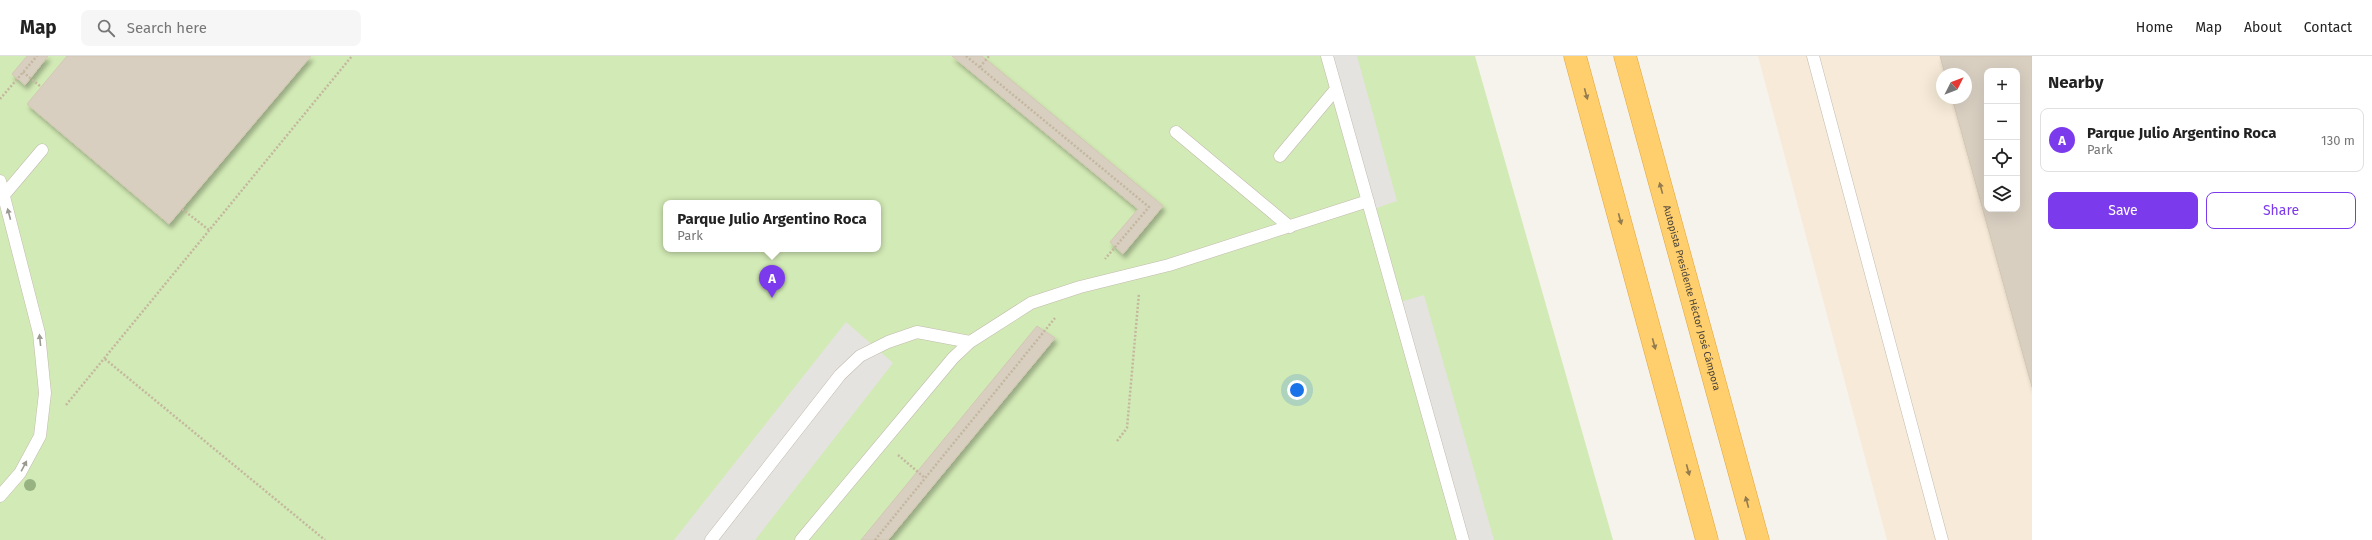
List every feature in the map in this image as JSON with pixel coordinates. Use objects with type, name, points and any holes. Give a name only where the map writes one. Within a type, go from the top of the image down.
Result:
[{"type":"highway","points":[[1576,56],[1707,540]]},
{"type":"highway","name":"Autopista Presidente Héctor José Cámpora","points":[[1625,56],[1758,540]]},
{"type":"lane","points":[[1327,56],[1463,540]]},
{"type":"lane","points":[[1813,56],[1942,540]]},
{"type":"lane","points":[[1280,156],[1336,89]]},
{"type":"lane","points":[[1176,132],[1290,227]]},
{"type":"lane","points":[[4,195],[42,150]]},
{"type":"lane","points":[[0,181],[39,333],[45,393],[40,436],[20,473],[0,496]]},
{"type":"lane","points":[[801,540],[954,358],[970,342],[1031,303],[1141,272],[1290,227],[1368,201]]},
{"type":"lane","points":[[711,540],[840,375],[860,356],[888,342],[917,332],[970,342]]},
{"type":"path","points":[[0,99],[37,56]]},
{"type":"path","points":[[65,406],[352,56]]},
{"type":"path","points":[[980,67],[989,56]]},
{"type":"path","points":[[23,72],[41,86]]},
{"type":"path","points":[[182,209],[209,230]]},
{"type":"path","points":[[1117,441],[1127,428],[1141,272]]},
{"type":"path","points":[[104,359],[325,540]]},
{"type":"path","points":[[882,443],[925,478]]},
{"type":"shaded area","points":[[1327,56],[1357,56],[1397,201],[1371,210]]},
{"type":"shaded area","points":[[1758,56],[2032,56],[2032,540],[1887,540]]},
{"type":"shaded area","points":[[1424,295],[1494,540],[1464,540],[1397,303]]},
{"type":"shaded area","points":[[846,322],[893,363],[755,540],[674,540]]},
{"type":"green space","points":[[0,56],[1475,56],[1613,540],[0,540]]},
{"type":"building","points":[[27,56],[48,56],[25,85],[12,74]]},
{"type":"building","points":[[67,56],[311,56],[169,224],[27,104]]},
{"type":"building","points":[[952,56],[982,56],[1163,206],[1123,254],[1110,242],[1138,209]]},
{"type":"building","points":[[1940,56],[2032,56],[2032,387],[1954,104],[1972,104],[1972,68],[1943,68]]},
{"type":"building","points":[[1037,326],[1055,338],[888,540],[861,540]]},
{"type":"place","name":"Parque Julio Argentino Roca","points":[[772,298]]}]
